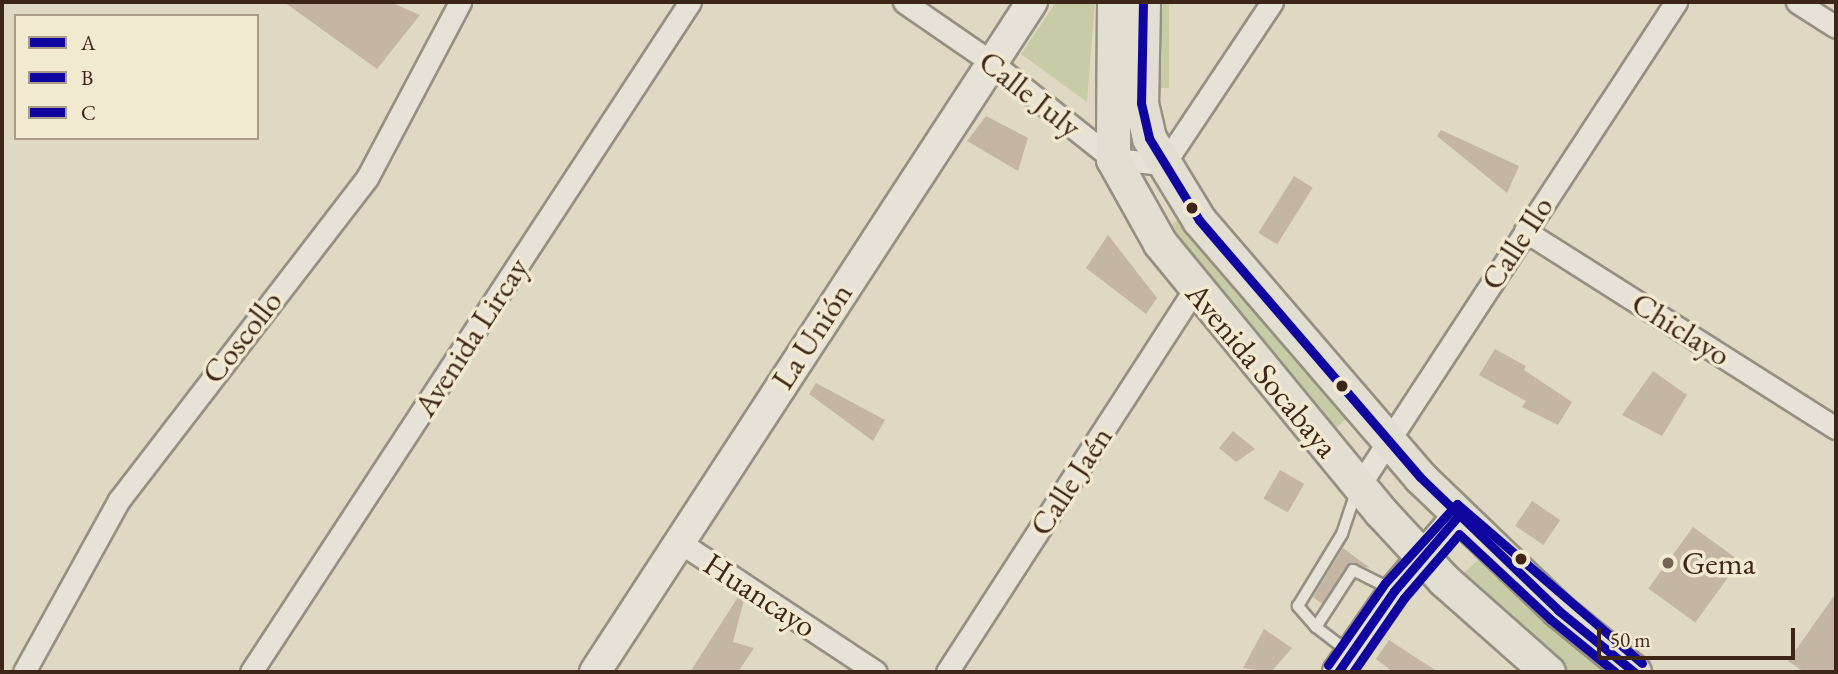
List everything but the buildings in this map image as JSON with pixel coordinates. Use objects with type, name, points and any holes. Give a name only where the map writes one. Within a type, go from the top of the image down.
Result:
[{"type":"main road","name":"La Unión","points":[[595,672],[1032,2]]},
{"type":"main road","name":"Avenida Socabaya","points":[[1114,2],[1113,159],[1148,225],[1194,290],[1422,557],[1548,672]]},
{"type":"main road","name":"Avenida Socabaya","points":[[1143,2],[1141,103],[1149,138],[1199,220],[1388,442],[1458,516],[1558,610],[1634,672]]},
{"type":"main road","points":[[1344,663],[1394,591],[1458,516]]},
{"type":"street","name":"Coscollo","points":[[24,672],[119,500],[367,178],[460,2]]},
{"type":"street","name":"Avenida Lircay","points":[[256,670],[690,2]]},
{"type":"street","name":"Calle July","points":[[904,2],[991,62],[1113,159],[1164,164]]},
{"type":"street","points":[[1164,164],[1272,2]]},
{"type":"street","name":"Calle Ilo","points":[[1359,486],[1676,2]]},
{"type":"street","points":[[1797,2],[1836,27]]},
{"type":"street","name":"Chiclayo","points":[[1525,230],[1836,428]]},
{"type":"street","name":"Calle Jaén","points":[[947,672],[1194,290]]},
{"type":"street","name":"Huancayo","points":[[678,541],[876,672]]},
{"type":"lane","points":[[1344,663],[1298,606],[1342,534],[1359,486]]},
{"type":"lane","points":[[1316,627],[1353,570],[1394,591]]},
{"type":"green space","points":[[1056,2],[1095,2],[1087,102],[1021,54]]},
{"type":"green space","points":[[1153,2],[1169,2],[1169,88],[1153,88]]},
{"type":"green space","points":[[1181,217],[1349,417],[1333,430],[1165,230]]},
{"type":"green space","points":[[1479,559],[1611,672],[1569,672],[1461,575]]},
{"type":"transit line","name":"A","points":[[1143,2],[1141,103],[1149,138],[1199,220],[1420,477],[1558,610],[1634,672]]},
{"type":"transit line","name":"C","points":[[1328,665],[1385,583],[1457,504],[1642,663]]},
{"type":"transit line","name":"A","points":[[1338,672],[1394,591],[1458,516]]},
{"type":"transit line","name":"B","points":[[1353,672],[1404,598],[1459,534],[1550,619],[1615,672]]},
{"type":"place","name":"Gema","points":[[1668,563]]}]
